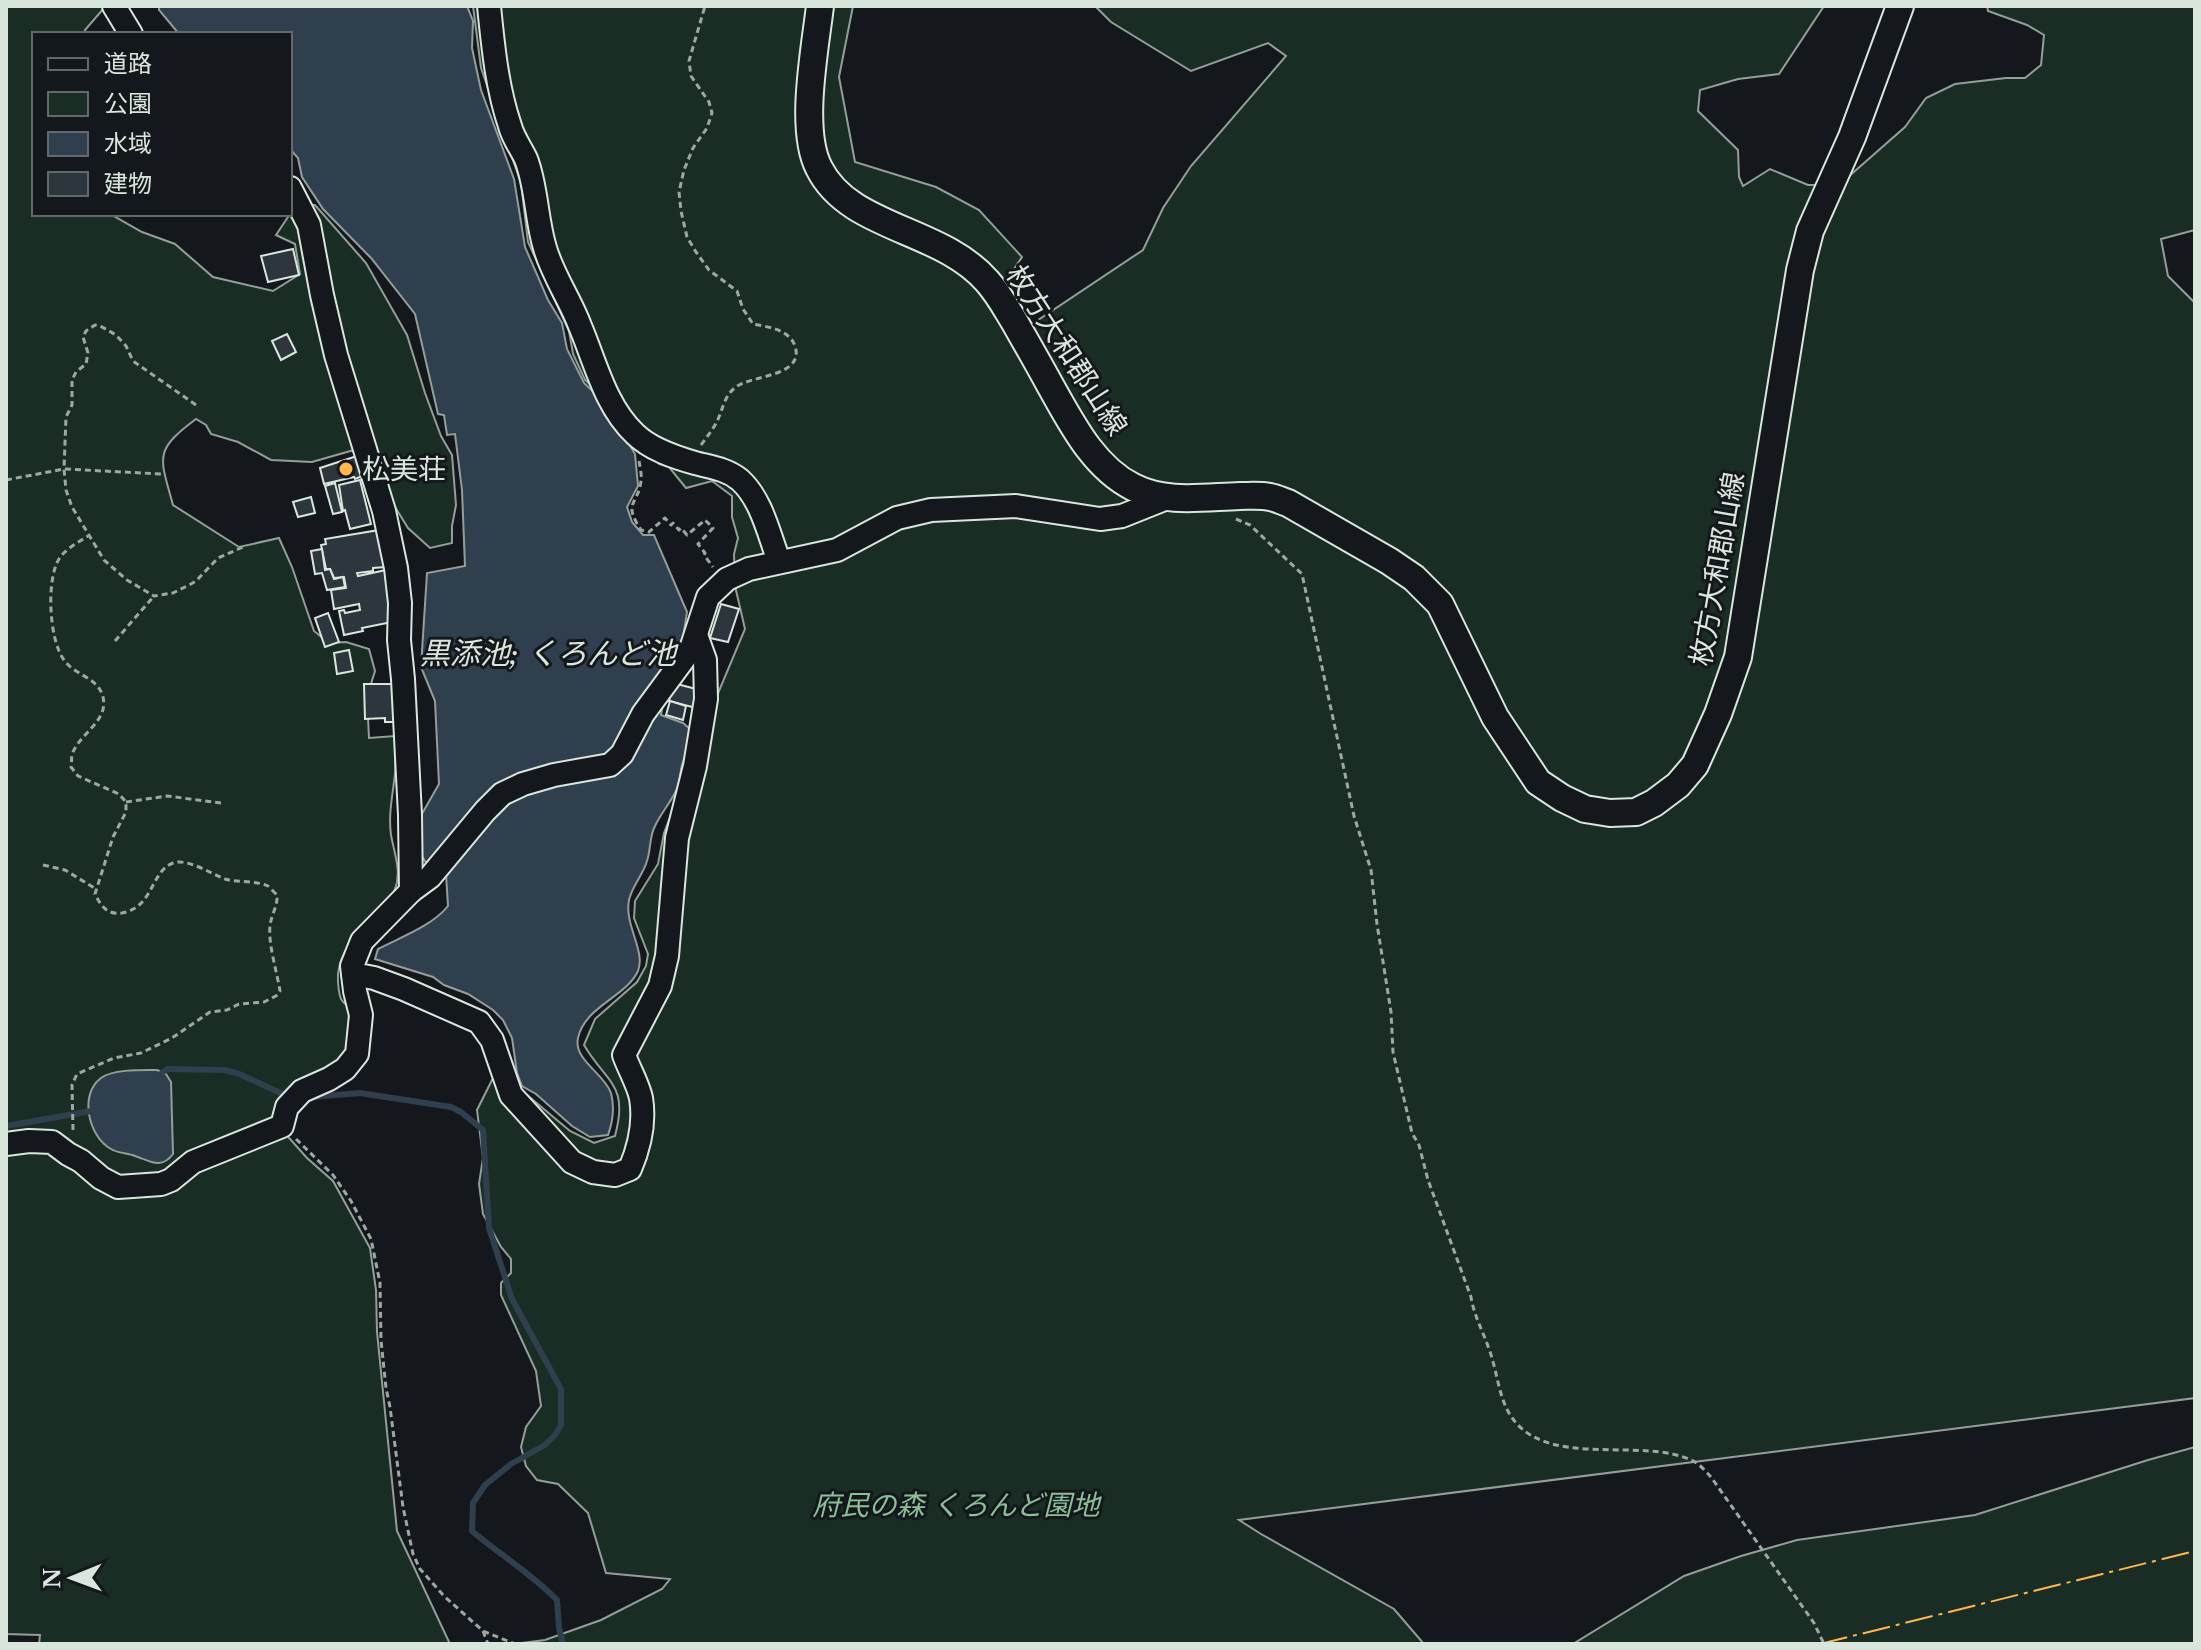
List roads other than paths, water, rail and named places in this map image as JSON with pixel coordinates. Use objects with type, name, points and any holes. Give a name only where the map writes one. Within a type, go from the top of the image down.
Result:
[{"type":"main road","name":"枚方大和郡山線","points":[[820,6],[810,135],[818,168],[841,197],[852,206],[946,248],[976,269],[997,294],[1085,444],[1117,478],[1148,494],[1167,498],[1270,497],[1288,503],[1414,578],[1440,604],[1495,717],[1538,782],[1585,809],[1610,813],[1636,812],[1678,785],[1695,765],[1730,681],[1738,657],[1800,270],[1810,231],[1852,137],[1900,6]]},
{"type":"street","points":[[114,6],[130,32]]},
{"type":"street","points":[[489,6],[501,92],[510,128],[526,160],[545,249],[617,412],[634,434],[665,453],[724,470],[739,479],[754,498],[779,561]]},
{"type":"street","points":[[292,192],[309,225],[336,355],[384,511],[396,568],[411,891]]},
{"type":"street","points":[[6,1144],[52,1142],[118,1187],[161,1184],[193,1162],[282,1126],[287,1107],[302,1091],[345,1069],[357,1054],[361,1015],[352,966],[362,941],[411,891],[430,877],[502,794],[554,775],[610,765],[622,754],[643,714],[691,649],[708,597],[727,579],[779,561],[837,550],[897,518],[931,510],[1016,506],[1100,519],[1122,516],[1167,498]]},
{"type":"street","points":[[353,974],[404,989],[479,1022],[492,1040],[511,1095],[572,1162],[593,1172],[615,1175],[630,1169],[637,1153],[641,1097],[624,1055],[660,986],[667,956],[677,838],[695,766],[706,699],[705,660],[696,635]]},
{"type":"water","name":"黒添池; くろんど池","points":[[159,6],[467,6],[473,21],[472,48],[481,90],[514,179],[525,247],[548,300],[562,323],[567,349],[584,383],[603,401],[635,454],[638,486],[627,507],[632,522],[643,535],[654,535],[687,612],[682,644],[669,667],[661,715],[683,723],[691,730],[690,740],[677,789],[653,830],[647,861],[629,900],[629,919],[639,955],[638,971],[625,988],[589,1018],[578,1038],[580,1053],[611,1093],[613,1114],[608,1135],[590,1137],[522,1086],[512,1038],[503,1020],[493,1010],[433,977],[375,959],[378,949],[425,925],[448,906],[446,874],[428,866],[418,850],[419,819],[439,784],[435,701],[421,667],[427,573],[465,566],[462,490],[455,434],[447,435],[444,415],[438,414],[415,314],[371,258],[323,209],[302,177],[298,158],[292,151],[292,32],[177,32]]},
{"type":"water","points":[[157,1070],[166,1074],[171,1082],[173,1154],[160,1163],[116,1151],[103,1143],[92,1125],[88,1104],[94,1085],[106,1075]]},
{"type":"waterway","points":[[158,1076],[167,1069],[224,1070],[287,1096]]},
{"type":"waterway","points":[[311,1097],[360,1093],[451,1107],[483,1130],[489,1228],[512,1299],[561,1389],[561,1425],[545,1445],[511,1464],[485,1485],[473,1503],[472,1531],[557,1600],[563,1644]]},
{"type":"waterway","points":[[6,1126],[97,1110]]},
{"type":"place","name":"松美荘","points":[[346,469]]},
{"type":"park label","name":"府民の森 くろんど園地","points":[[956,1505]]}]
